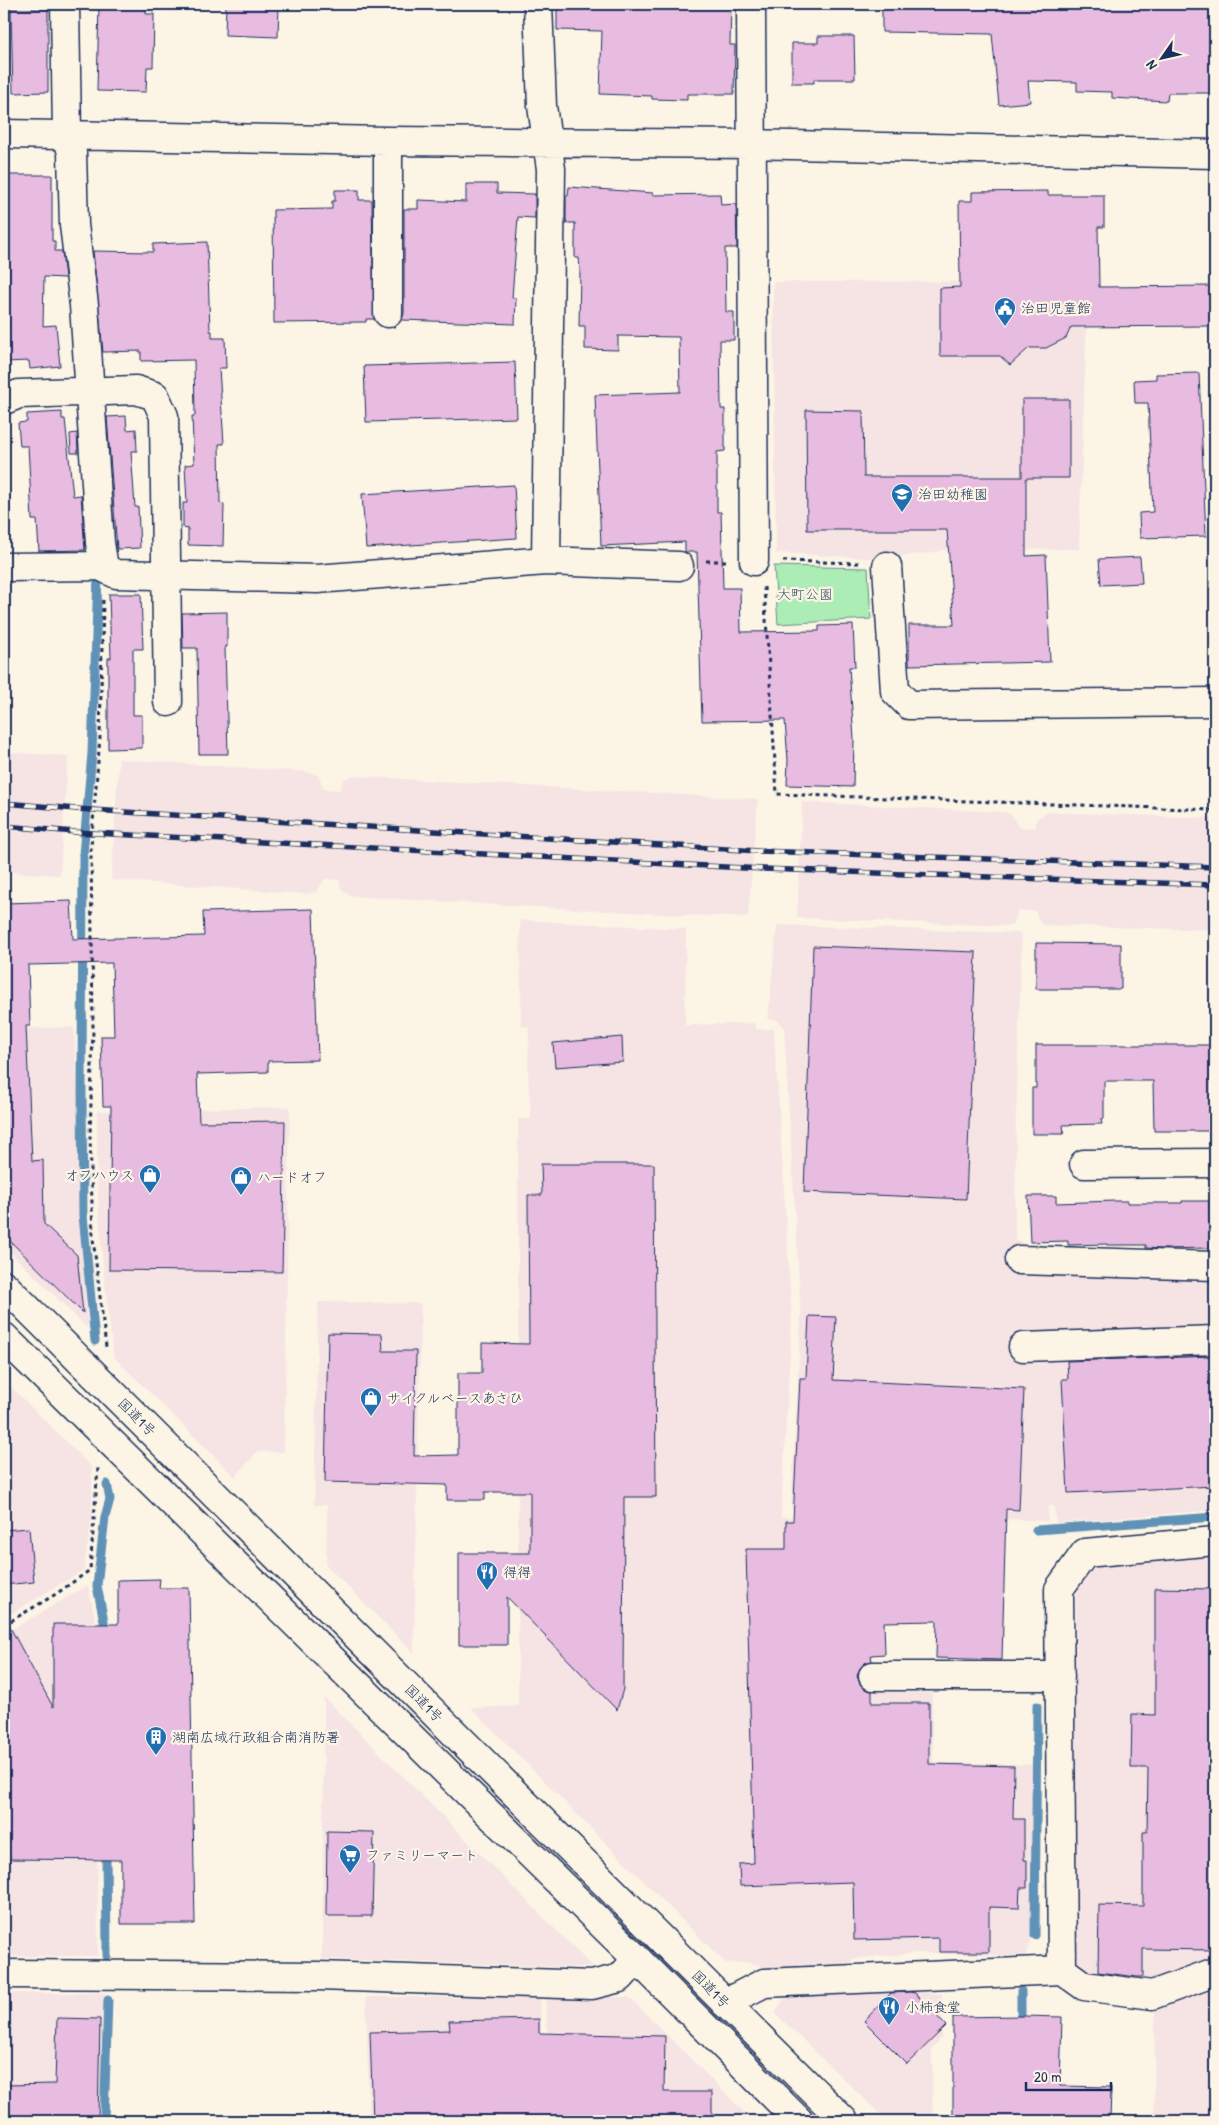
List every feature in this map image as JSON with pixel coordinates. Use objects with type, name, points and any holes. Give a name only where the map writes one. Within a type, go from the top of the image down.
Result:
[{"type":"main road","points":[[66,4],[67,135],[72,153],[74,225],[84,305],[100,543],[110,571]]},
{"type":"main road","points":[[538,4],[542,106],[551,174],[546,561]]},
{"type":"main road","points":[[750,4],[750,144],[758,560]]},
{"type":"main road","points":[[4,134],[750,144],[1215,154]]},
{"type":"main road","points":[[388,140],[388,313]]},
{"type":"main road","points":[[4,400],[19,394],[136,390],[155,396],[164,416],[168,702]]},
{"type":"main road","points":[[4,567],[100,566],[110,571],[317,579],[546,561],[679,566]]},
{"type":"main road","points":[[887,566],[894,691],[909,705],[1215,702]]},
{"type":"main road","points":[[1084,1164],[1215,1163]]},
{"type":"main road","points":[[1019,1260],[1215,1266]]},
{"type":"main road","name":"国道1号","points":[[4,1285],[844,2121]]},
{"type":"main road","points":[[4,1337],[637,1959],[799,2121]]},
{"type":"main road","points":[[1023,1347],[1215,1340]]},
{"type":"main road","points":[[1062,1970],[1059,1589],[1085,1553],[1215,1541]]},
{"type":"main road","points":[[873,1676],[1060,1676]]},
{"type":"main road","points":[[4,1974],[318,1976],[592,1985],[620,1978],[637,1959]]},
{"type":"main road","points":[[725,2003],[764,1983],[1062,1970],[1084,1986],[1152,1995],[1215,1972]]},
{"type":"path","points":[[758,560],[777,794],[1215,810]]},
{"type":"path","points":[[679,566],[684,561],[758,560],[867,563],[887,566]]},
{"type":"path","points":[[102,1354],[106,1347],[93,1238],[90,1156],[93,1029],[91,847],[100,737],[104,589],[110,571]]},
{"type":"path","points":[[4,1625],[56,1594],[90,1570],[98,1467]]},
{"type":"shaded area","points":[[1088,281],[1079,549],[941,550],[905,556],[869,558],[776,553],[773,282]]},
{"type":"shaded area","points":[[4,752],[68,756],[60,875],[4,872]]},
{"type":"shaded area","points":[[119,759],[307,772],[317,775],[323,789],[340,790],[343,780],[352,776],[758,799],[748,917],[678,915],[363,897],[348,895],[341,888],[339,880],[325,879],[317,891],[306,894],[111,880]]},
{"type":"shaded area","points":[[802,802],[1006,812],[1012,815],[1018,827],[1035,828],[1037,818],[1047,812],[1215,818],[1215,930],[1042,925],[1036,915],[1036,911],[1018,911],[1015,921],[1010,926],[797,918]]},
{"type":"shaded area","points":[[520,920],[686,929],[685,1025],[754,1023],[756,1029],[774,1029],[792,1317],[781,1517],[842,1521],[848,1691],[932,1693],[933,1762],[1041,1765],[1040,1937],[1032,1938],[1025,1956],[917,1953],[852,1959],[852,1973],[786,1973],[745,1962],[726,1964],[471,1708],[518,1706],[518,1119],[531,1119],[528,1076],[529,1027],[521,1026]]},
{"type":"shaded area","points":[[777,925],[1022,933],[1016,1120],[1015,1239],[1030,1247],[1215,1259],[1215,1510],[1056,1523],[1054,1506],[1048,1506],[1048,1521],[791,1509],[801,1316],[784,1027],[777,1020],[768,1019]]},
{"type":"shaded area","points":[[74,1027],[88,1329],[4,1246],[4,1029]]},
{"type":"shaded area","points":[[290,1107],[284,1452],[257,1452],[235,1477],[113,1356],[101,1247],[97,1180],[97,1111]]},
{"type":"shaded area","points":[[318,1302],[421,1303],[414,1653],[326,1565],[327,1505],[314,1505]]},
{"type":"shaded area","points":[[4,1380],[92,1467],[92,1517],[84,1570],[4,1618]]},
{"type":"shaded area","points":[[1215,1556],[1215,1962],[1147,1984],[1091,1977],[1075,1959],[1076,1587],[1096,1567]]},
{"type":"shaded area","points":[[88,1585],[96,1623],[98,1956],[4,1956],[4,1634]]},
{"type":"shaded area","points":[[324,1697],[594,1968],[322,1959]]},
{"type":"shaded area","points":[[1215,1985],[1215,2121],[1154,2121],[1155,2005]]},
{"type":"shaded area","points":[[894,1990],[942,1994],[942,2038],[932,2048],[933,2121],[887,2121],[775,2013],[784,1999],[797,1993],[852,1994]]},
{"type":"shaded area","points":[[4,1993],[105,1993],[101,2121],[4,2121]]},
{"type":"shaded area","points":[[540,1993],[545,2121],[369,2121],[366,1997],[448,1997]]},
{"type":"shaded area","points":[[545,1996],[629,1997],[753,2121],[553,2121]]},
{"type":"green space","name":"大町公園","points":[[774,566],[868,568],[871,619],[778,624]]},
{"type":"building","points":[[99,4],[146,4],[146,14],[154,14],[153,67],[147,67],[146,92],[97,91]]},
{"type":"building","points":[[226,4],[279,4],[278,37],[225,35]]},
{"type":"building","points":[[557,4],[731,4],[730,45],[735,45],[734,94],[687,94],[687,100],[652,99],[652,96],[600,94],[602,31],[557,30]]},
{"type":"building","points":[[882,4],[1215,4],[1215,93],[1168,93],[1167,101],[1112,98],[1112,92],[1077,91],[1077,82],[1028,81],[1030,102],[999,105],[992,34],[882,32]]},
{"type":"building","points":[[11,9],[48,9],[48,92],[13,93]]},
{"type":"building","points":[[818,36],[854,36],[855,79],[814,79],[814,83],[792,83],[792,43],[818,43]]},
{"type":"building","points":[[4,175],[52,175],[52,241],[55,241],[55,251],[62,251],[65,278],[44,277],[43,326],[56,325],[60,366],[30,369],[29,361],[4,362],[4,339],[8,339],[9,227],[4,227]]},
{"type":"building","points":[[466,184],[497,184],[497,193],[535,194],[535,218],[518,217],[512,298],[516,298],[515,324],[402,320],[404,313],[404,209],[418,209],[418,200],[466,202]]},
{"type":"building","points":[[569,187],[653,193],[653,195],[720,194],[721,205],[736,204],[737,248],[725,248],[726,312],[734,312],[734,340],[720,340],[721,409],[725,409],[725,451],[717,452],[717,512],[721,512],[723,588],[740,588],[741,632],[819,631],[819,626],[853,625],[855,667],[849,667],[854,739],[853,787],[787,785],[788,760],[785,720],[702,721],[697,552],[685,552],[685,542],[601,546],[595,395],[680,392],[679,337],[618,336],[618,350],[585,349],[585,326],[579,326],[580,270],[579,258],[575,258],[575,223],[567,223],[566,219],[566,195],[568,196]]},
{"type":"building","points":[[335,190],[359,190],[359,200],[372,200],[374,319],[366,319],[366,322],[274,323],[273,210],[332,209],[332,201],[335,201]]},
{"type":"building","points":[[1048,191],[1048,195],[1104,195],[1104,227],[1098,227],[1099,287],[1215,286],[1215,326],[1071,327],[1066,338],[1046,348],[1029,348],[1010,365],[1000,356],[940,356],[940,288],[960,287],[959,201],[972,201],[972,192]]},
{"type":"building","points":[[207,242],[210,331],[212,331],[212,338],[225,338],[226,368],[219,368],[224,444],[219,444],[220,503],[224,504],[223,546],[188,545],[188,529],[183,528],[183,503],[187,503],[185,465],[194,464],[192,416],[195,416],[194,360],[141,361],[141,351],[103,352],[93,251],[153,252],[153,244]]},
{"type":"building","points":[[515,362],[517,418],[366,422],[364,366]]},
{"type":"building","points":[[1199,373],[1206,536],[1140,538],[1139,513],[1153,512],[1148,403],[1135,403],[1134,380],[1156,379],[1156,374]]},
{"type":"building","points":[[1022,399],[1069,399],[1069,478],[1026,478],[1026,556],[1046,555],[1050,662],[909,665],[909,625],[954,625],[947,530],[807,530],[806,410],[863,411],[864,477],[1022,477]]},
{"type":"building","points":[[62,412],[62,419],[65,419],[73,496],[81,495],[85,550],[39,551],[37,520],[32,520],[28,446],[20,446],[18,423],[27,422],[27,414]]},
{"type":"building","points":[[126,416],[127,430],[136,429],[137,451],[131,451],[135,507],[138,507],[140,548],[117,549],[107,417]]},
{"type":"building","points":[[77,433],[78,453],[71,453],[70,434]]},
{"type":"building","points":[[514,485],[517,538],[366,548],[362,494]]},
{"type":"building","points":[[1140,557],[1142,583],[1101,585],[1099,559]]},
{"type":"building","points":[[109,594],[141,594],[143,649],[133,649],[133,715],[142,715],[142,748],[108,749],[108,658],[111,658]]},
{"type":"building","points":[[227,612],[227,647],[225,647],[228,754],[199,754],[197,648],[183,648],[182,613]]},
{"type":"building","points":[[71,901],[73,939],[204,936],[203,912],[313,909],[318,1060],[268,1061],[268,1072],[197,1074],[199,1122],[285,1121],[282,1272],[109,1270],[111,1106],[103,1106],[101,1036],[114,1036],[112,963],[28,965],[30,1026],[26,1026],[32,1161],[43,1160],[44,1224],[77,1255],[83,1313],[4,1235],[4,903]]},
{"type":"building","points":[[1036,943],[1121,944],[1121,989],[1036,989]]},
{"type":"building","points":[[813,946],[976,952],[966,1199],[804,1192]]},
{"type":"building","points":[[622,1037],[623,1062],[555,1067],[553,1043]]},
{"type":"building","points":[[1036,1045],[1215,1045],[1215,1131],[1154,1131],[1153,1081],[1104,1081],[1104,1119],[1101,1119],[1102,1124],[1063,1125],[1064,1134],[1032,1134],[1032,1088],[1036,1088]]},
{"type":"building","points":[[541,1164],[654,1164],[656,1497],[624,1497],[623,1689],[617,1710],[507,1597],[507,1645],[459,1645],[459,1553],[530,1553],[530,1492],[485,1492],[485,1500],[447,1500],[447,1485],[325,1482],[328,1333],[382,1334],[383,1351],[416,1351],[414,1456],[458,1455],[458,1373],[482,1373],[482,1343],[529,1344],[528,1195],[542,1195]]},
{"type":"building","points":[[1028,1196],[1056,1196],[1056,1203],[1127,1201],[1127,1203],[1182,1203],[1182,1201],[1209,1201],[1210,1248],[1161,1249],[1146,1248],[1146,1245],[1068,1245],[1068,1241],[1030,1242]]},
{"type":"building","points":[[809,1316],[836,1317],[833,1380],[1024,1389],[1019,1510],[1006,1509],[1002,1660],[936,1658],[937,1621],[884,1622],[885,1654],[871,1655],[872,1661],[865,1663],[860,1668],[857,1676],[860,1684],[865,1689],[872,1691],[872,1703],[929,1703],[929,1764],[1014,1766],[1013,1819],[1024,1819],[1024,1860],[1027,1860],[1027,1888],[1020,1888],[1019,1908],[989,1907],[989,1952],[939,1952],[939,1938],[854,1940],[853,1882],[740,1886],[739,1864],[754,1863],[746,1549],[786,1549],[786,1521],[793,1521],[800,1378],[806,1378]]},
{"type":"building","points":[[1215,1356],[1215,1486],[1068,1493],[1062,1379],[1068,1379],[1067,1361]]},
{"type":"building","points":[[29,1528],[34,1582],[4,1585],[4,1530]]},
{"type":"building","points":[[160,1579],[159,1588],[189,1588],[195,1924],[121,1924],[121,1860],[4,1859],[4,1616],[53,1707],[53,1624],[118,1624],[118,1580]]},
{"type":"building","points":[[1155,1588],[1215,1589],[1215,1950],[1143,1949],[1143,1977],[1137,1977],[1098,1972],[1099,1905],[1143,1906],[1143,1832],[1147,1832],[1148,1768],[1131,1768],[1132,1714],[1155,1715]]},
{"type":"building","name":"ファミリーマート","points":[[327,1831],[374,1832],[372,1916],[326,1916]]},
{"type":"building","points":[[891,1993],[915,1993],[946,2026],[907,2064],[864,2021]]},
{"type":"building","points":[[953,2017],[1062,2017],[1060,2086],[1111,2087],[1110,2121],[953,2121]]},
{"type":"building","points":[[57,2018],[100,2019],[98,2121],[4,2121],[4,2085],[55,2084]]},
{"type":"building","points":[[539,2019],[539,2033],[665,2036],[664,2092],[712,2092],[712,2121],[373,2121],[370,2032],[450,2030],[449,2021]]},
{"type":"waterway","points":[[95,1341],[83,1215],[82,1091],[83,855],[92,753],[98,575]]},
{"type":"waterway","points":[[104,1634],[104,1621],[97,1586],[105,1517],[110,1499],[107,1484]]},
{"type":"waterway","points":[[1036,1530],[1215,1517]]},
{"type":"waterway","points":[[1035,1935],[1037,1706]]},
{"type":"waterway","points":[[106,1850],[107,1956]]},
{"type":"waterway","points":[[1021,1991],[1021,2028]]},
{"type":"waterway","points":[[104,2121],[108,2000]]},
{"type":"railway","points":[[4,803],[759,851],[1215,867]]},
{"type":"railway","points":[[4,826],[75,832],[763,869],[1215,885]]},
{"type":"place","name":"治田児童館","points":[[1005,327]]},
{"type":"place","name":"治田幼稚園","points":[[902,513]]},
{"type":"place","name":"オフハウス","points":[[150,1194]]},
{"type":"place","name":"ハードオフ","points":[[241,1196]]},
{"type":"place","name":"サイクルベースあさひ","points":[[371,1417]]},
{"type":"place","name":"得得","points":[[487,1591]]},
{"type":"place","name":"湖南広域行政組合南消防署","points":[[156,1756]]},
{"type":"place","name":"ファミリーマート","points":[[350,1874]]},
{"type":"place","name":"小柿食堂","points":[[889,2026]]}]
